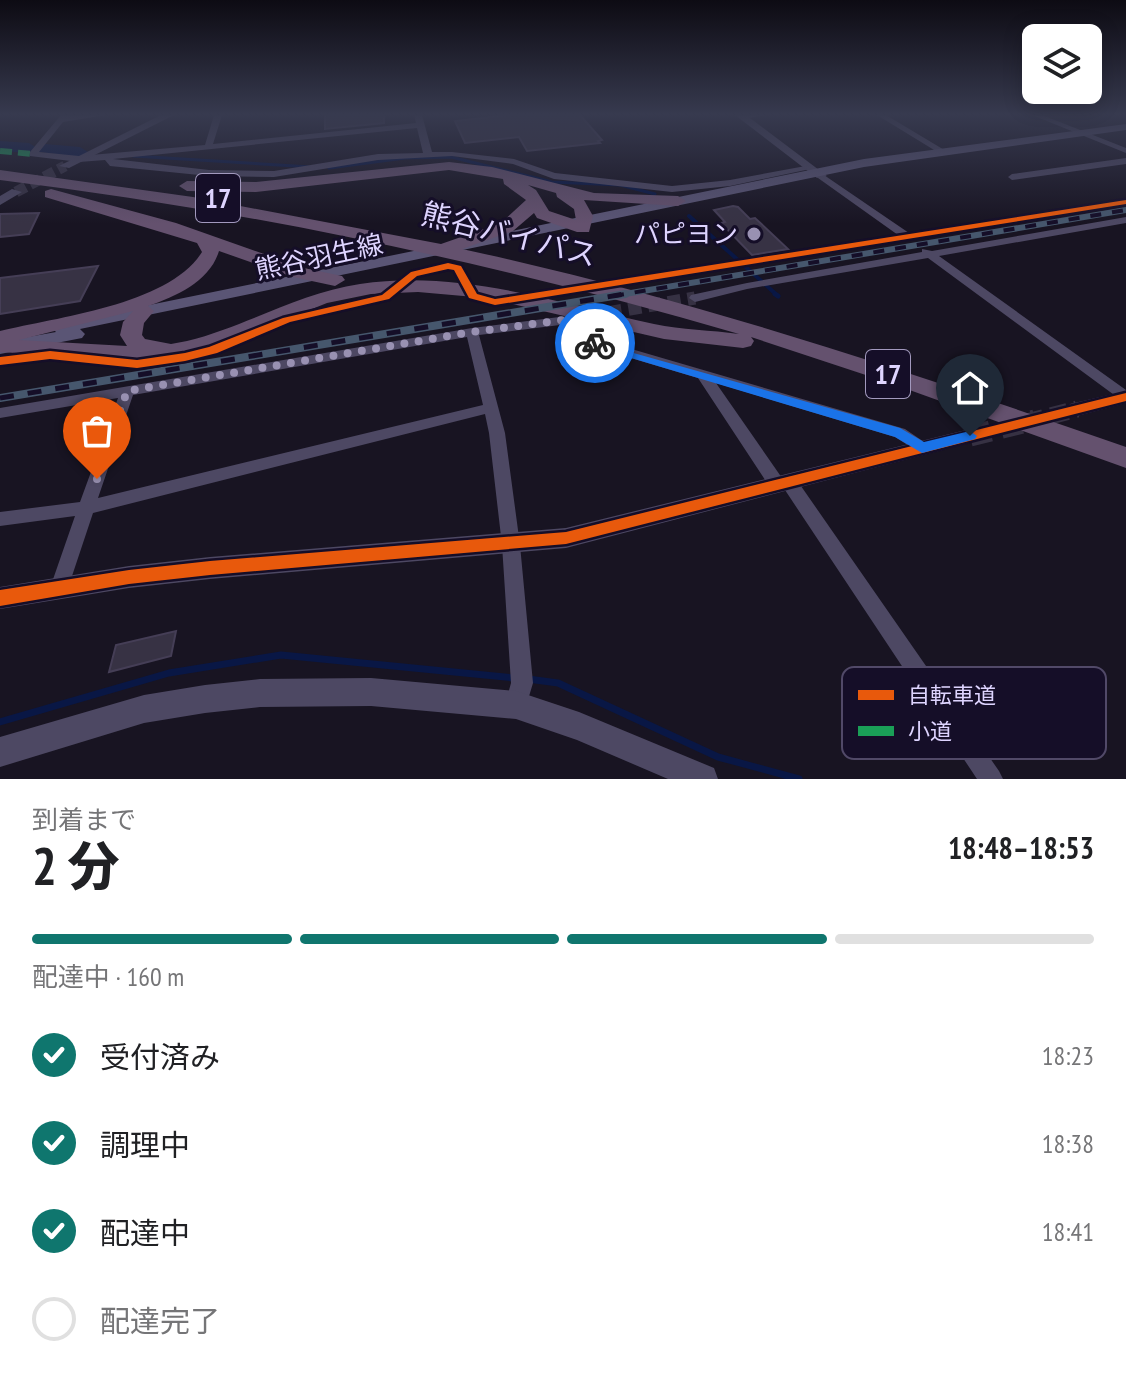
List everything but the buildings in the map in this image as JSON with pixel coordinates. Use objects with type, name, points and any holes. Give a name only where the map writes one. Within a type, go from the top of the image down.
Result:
[{"type":"highway","points":[[2,171],[89,173],[172,185],[233,188],[449,166],[492,171],[557,191],[617,201],[678,201]]},
{"type":"highway","points":[[2,171],[300,273],[335,280]]},
{"type":"highway","name":"熊谷バイパス","points":[[2,171],[164,188],[309,208],[431,244],[816,340],[1126,445]]},
{"type":"highway","name":"熊谷バイパス","points":[[2,171],[196,201],[431,244]]},
{"type":"highway","points":[[309,208],[319,190],[360,180],[452,171],[517,183],[543,214],[579,224],[582,207],[557,191]]},
{"type":"highway","points":[[431,244],[514,224],[526,215],[534,201]]},
{"type":"highway","points":[[1,347],[178,287],[199,274],[209,262],[211,252],[205,240]]},
{"type":"highway","points":[[1,347],[79,348],[148,355],[221,339],[305,303],[384,287],[457,288],[575,317],[755,343],[897,378]]},
{"type":"highway","name":"熊谷バイパス","points":[[657,299],[1126,458]]},
{"type":"highway","points":[[139,317],[131,335],[138,345],[185,348]]},
{"type":"main road","name":"熊谷羽生線","points":[[139,317],[335,280],[816,172],[940,151]]},
{"type":"main road","name":"熊谷羽生線","points":[[1,347],[315,275],[431,244],[579,224],[816,172]]},
{"type":"street","points":[[35,151],[33,154],[79,159],[164,151]]},
{"type":"street","points":[[65,166],[95,151]]},
{"type":"street","points":[[788,151],[1126,397]]},
{"type":"street","points":[[108,157],[110,163],[249,174],[378,157],[428,154],[489,157],[554,176],[672,189],[816,172]]},
{"type":"street","points":[[1012,177],[1126,161]]},
{"type":"street","points":[[0,201],[16,192]]},
{"type":"street","points":[[1,347],[137,364],[213,350],[300,316],[385,297],[414,274],[448,266],[458,268],[473,296],[495,302],[1126,202]]},
{"type":"street","points":[[695,298],[747,286],[1126,220]]},
{"type":"street","points":[[0,413],[575,317],[572,332],[582,339],[900,433],[922,448]]},
{"type":"street","points":[[472,332],[497,433],[511,545],[522,683],[516,705]]},
{"type":"street","points":[[703,375],[912,667]]},
{"type":"street","points":[[59,588],[127,391]]},
{"type":"street","points":[[1077,409],[1126,397]]},
{"type":"street","points":[[0,519],[87,508],[490,408]]},
{"type":"street","points":[[0,598],[210,568],[566,538],[970,436]]},
{"type":"street","points":[[0,752],[144,709],[260,693],[371,692],[516,705],[579,726],[703,779]]},
{"type":"street","points":[[977,759],[991,779]]},
{"type":"waterway","points":[[72,151],[80,152]]},
{"type":"waterway","points":[[133,156],[311,167]]},
{"type":"waterway","points":[[329,168],[405,158],[451,157],[552,182],[620,185],[655,194]]},
{"type":"waterway","points":[[689,216],[778,296],[775,294]]},
{"type":"waterway","points":[[0,722],[169,673],[281,655],[514,678]]},
{"type":"waterway","points":[[528,679],[558,683],[718,757],[799,779]]},
{"type":"tunnel","points":[[16,192],[65,166]]},
{"type":"tunnel","points":[[589,316],[695,298]]},
{"type":"tunnel","points":[[1029,421],[1077,409]]},
{"type":"tunnel","points":[[1029,421],[1035,420]]},
{"type":"tunnel","points":[[970,436],[1029,421]]},
{"type":"railway","points":[[616,296],[1126,210]]},
{"type":"railway","points":[[616,296],[625,294]]},
{"type":"railway","points":[[0,398],[616,296]]},
{"type":"marked path","points":[[4,151],[33,154]]},
{"type":"cycle path","points":[[0,361],[50,355],[137,364],[185,357],[213,350],[287,320],[385,297],[414,274],[448,266],[458,268],[473,296],[495,302],[1126,202]]},
{"type":"cycle path","points":[[0,598],[129,577],[210,568],[566,538],[1126,397]]},
{"type":"way so far","points":[[97,479],[127,391],[472,332],[563,320],[576,336],[595,343]]},
{"type":"place","name":"パピヨン","points":[[754,234]]},
{"type":"route","points":[[595,343],[900,433],[909,436],[922,448],[970,436]]}]
